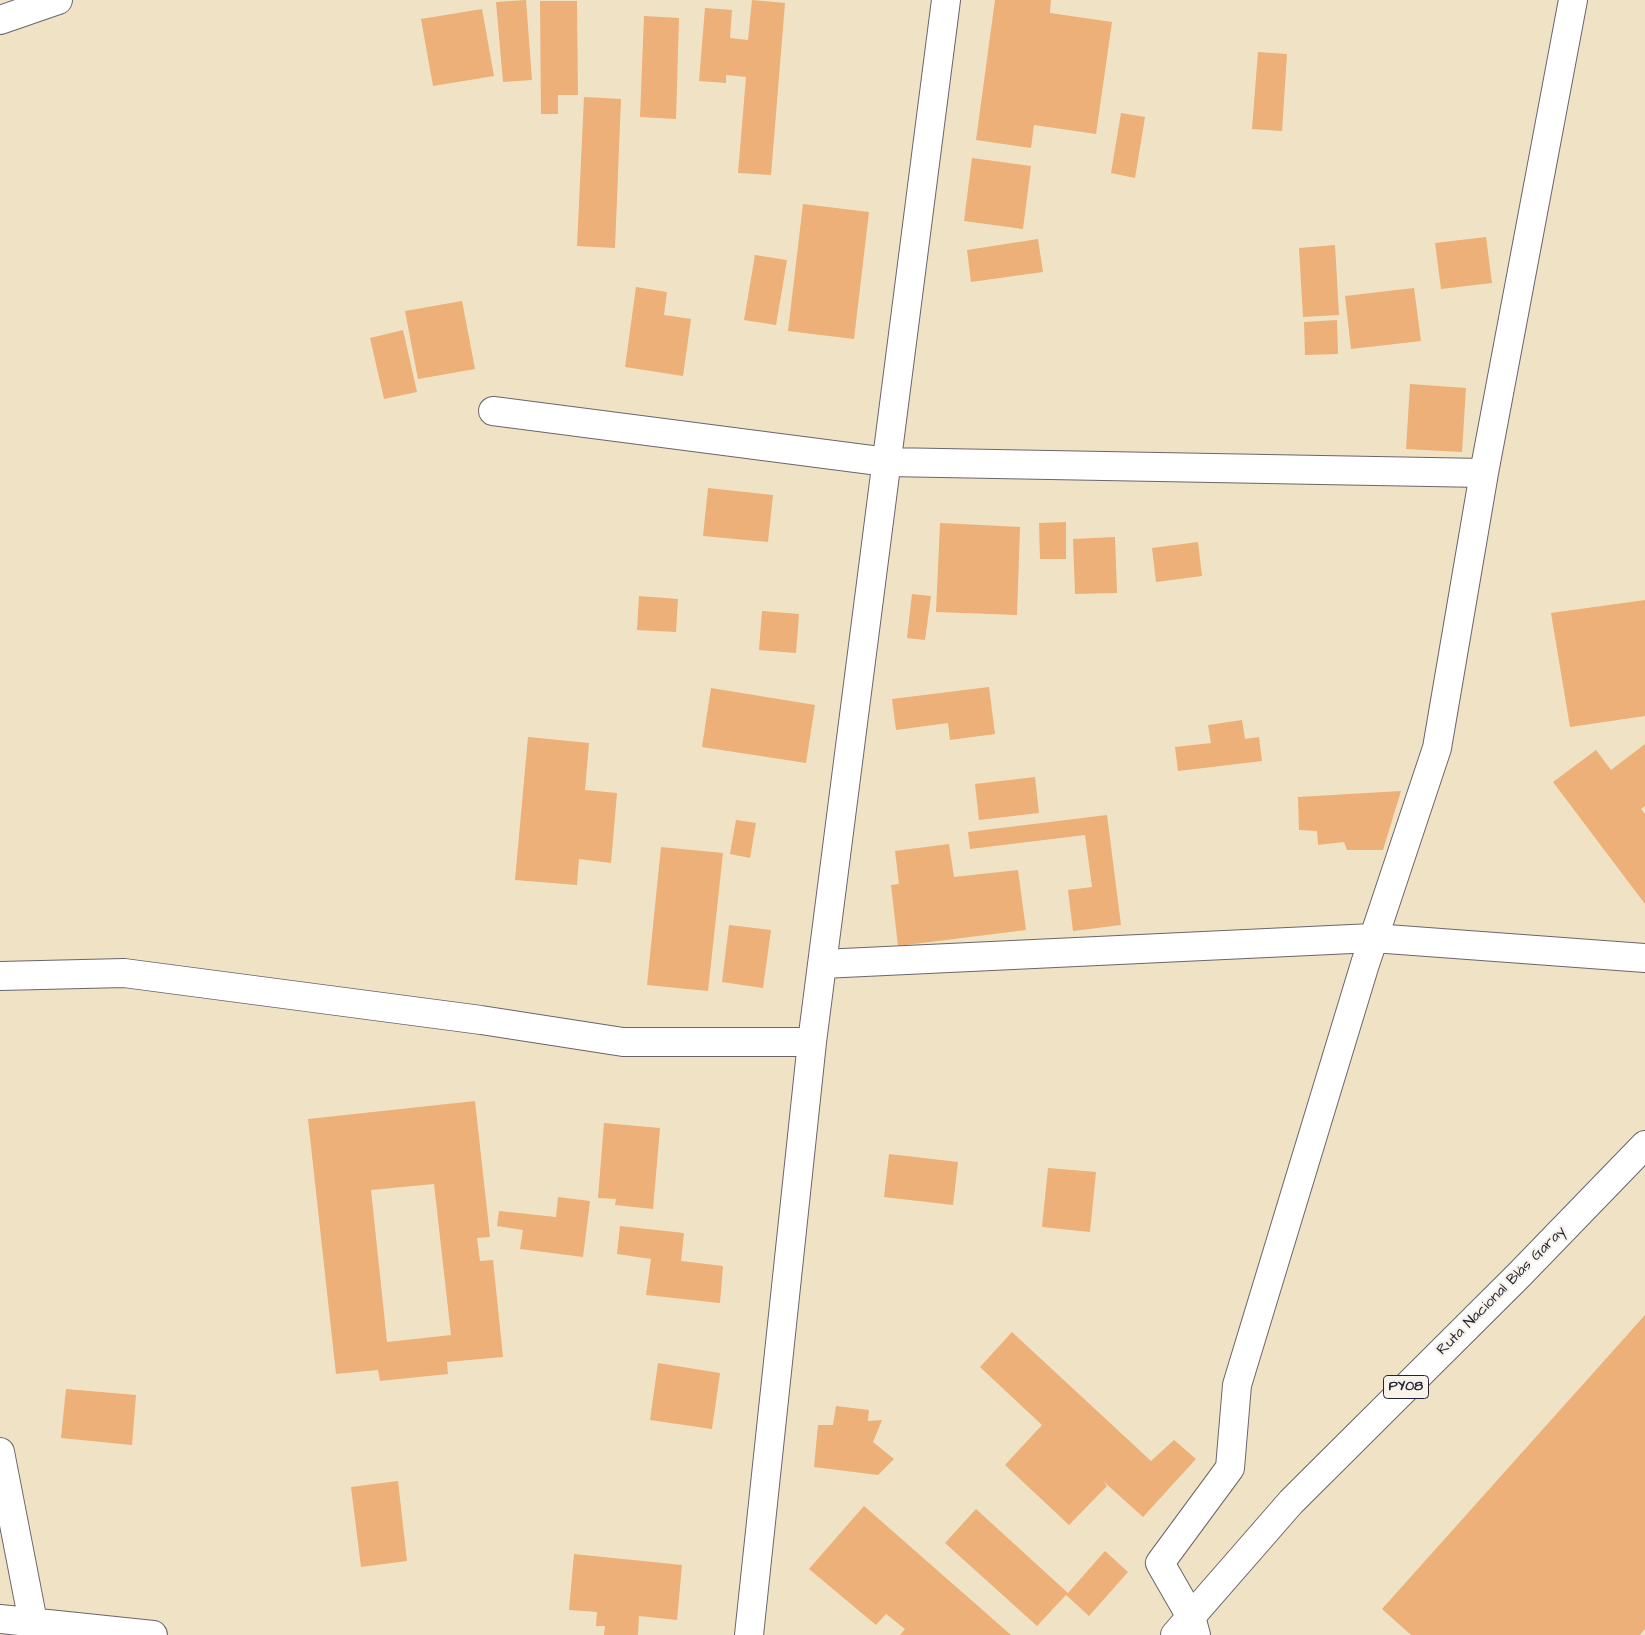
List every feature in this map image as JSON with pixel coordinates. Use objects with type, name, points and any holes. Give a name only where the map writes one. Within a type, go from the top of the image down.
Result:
[{"type":"main road","points":[[0,20],[58,0]]},
{"type":"main road","points":[[749,1635],[812,1042],[946,0]]},
{"type":"main road","points":[[1187,1629],[1160,1564],[1230,1468],[1237,1385],[1374,938],[1437,748],[1484,473],[1573,0]]},
{"type":"main road","points":[[493,411],[887,462],[1484,473]]},
{"type":"main road","points":[[822,964],[1374,938],[1645,958]]},
{"type":"main road","points":[[0,976],[124,974],[481,1020],[623,1042],[812,1042]]},
{"type":"main road","name":"Ruta Nacional Blás Garay","points":[[1187,1629],[1291,1502],[1520,1274],[1645,1145]]},
{"type":"main road","points":[[0,1452],[37,1629]]},
{"type":"main road","points":[[0,1619],[37,1629],[153,1635]]},
{"type":"building","points":[[526,0],[532,80],[503,82],[496,2]]},
{"type":"building","points":[[752,0],[785,3],[771,175],[738,173],[746,77],[726,75],[726,83],[699,81],[705,8],[732,10],[730,38],[748,40]]},
{"type":"building","points":[[995,0],[1051,0],[1050,13],[1112,22],[1096,134],[1034,125],[1031,148],[976,140]]},
{"type":"building","points":[[540,1],[577,1],[578,95],[558,95],[558,114],[541,114]]},
{"type":"building","points":[[482,9],[494,76],[433,86],[421,19]]},
{"type":"building","points":[[644,16],[679,18],[676,119],[640,117]]},
{"type":"building","points":[[1258,52],[1287,54],[1282,131],[1252,129]]},
{"type":"building","points":[[584,97],[621,99],[615,248],[577,246]]},
{"type":"building","points":[[1121,113],[1145,117],[1135,178],[1111,173]]},
{"type":"building","points":[[972,158],[1031,166],[1023,229],[964,221]]},
{"type":"building","points":[[803,204],[869,212],[854,339],[788,331]]},
{"type":"building","points":[[1486,237],[1492,283],[1441,289],[1435,243]]},
{"type":"building","points":[[1038,239],[1043,272],[971,282],[967,250]]},
{"type":"building","points":[[1335,245],[1339,315],[1303,317],[1299,248]]},
{"type":"building","points":[[755,255],[787,260],[776,325],[744,320]]},
{"type":"building","points":[[636,287],[667,292],[664,315],[691,319],[683,376],[625,367]]},
{"type":"building","points":[[1414,288],[1421,341],[1351,349],[1345,296]]},
{"type":"building","points":[[462,301],[475,369],[418,379],[405,311]]},
{"type":"building","points":[[1337,320],[1338,354],[1305,355],[1304,322]]},
{"type":"building","points":[[403,330],[417,392],[384,399],[370,338]]},
{"type":"building","points":[[1410,384],[1466,388],[1462,452],[1406,449]]},
{"type":"building","points":[[708,488],[773,495],[768,542],[703,536]]},
{"type":"building","points":[[1066,522],[1066,559],[1040,559],[1039,523]]},
{"type":"building","points":[[940,523],[1020,527],[1017,615],[936,612]]},
{"type":"building","points":[[1115,537],[1117,593],[1075,594],[1073,539]]},
{"type":"building","points":[[1198,542],[1202,576],[1156,582],[1152,548]]},
{"type":"building","points":[[912,594],[931,596],[925,640],[907,638]]},
{"type":"building","points":[[639,596],[678,599],[676,632],[637,630]]},
{"type":"building","points":[[1645,600],[1645,716],[1570,727],[1551,613]]},
{"type":"building","points":[[762,611],[799,614],[796,653],[759,650]]},
{"type":"building","points":[[989,687],[995,734],[950,740],[948,723],[896,730],[892,699]]},
{"type":"building","points":[[711,688],[815,705],[806,763],[702,747]]},
{"type":"building","points":[[1242,720],[1245,739],[1259,737],[1262,761],[1178,771],[1175,747],[1211,743],[1208,725]]},
{"type":"building","points":[[528,737],[589,743],[585,790],[617,793],[611,863],[579,859],[577,885],[515,880]]},
{"type":"building","points":[[1645,744],[1645,806],[1641,809],[1645,814],[1645,904],[1553,782],[1596,750],[1611,770]]},
{"type":"building","points":[[1035,777],[1039,813],[979,820],[975,784]]},
{"type":"building","points":[[1401,791],[1383,850],[1347,850],[1344,842],[1318,845],[1317,831],[1299,830],[1298,797]]},
{"type":"building","points":[[1107,815],[1121,925],[1073,931],[1068,890],[1092,887],[1085,835],[970,849],[968,832]]},
{"type":"building","points":[[736,820],[756,823],[750,858],[730,854]]},
{"type":"building","points":[[949,844],[954,877],[1018,870],[1026,930],[898,946],[891,885],[899,884],[895,851]]},
{"type":"building","points":[[661,847],[723,853],[708,991],[647,985]]},
{"type":"building","points":[[729,925],[771,930],[763,988],[722,982]]},
{"type":"building","points":[[475,1101],[490,1237],[477,1238],[480,1261],[493,1260],[503,1357],[447,1362],[448,1374],[380,1381],[378,1370],[336,1374],[308,1119]],"holes":[[[434,1184],[451,1335],[387,1342],[371,1190]]]},
{"type":"building","points":[[604,1123],[660,1128],[653,1209],[615,1205],[616,1199],[598,1198]]},
{"type":"building","points":[[889,1154],[958,1162],[953,1205],[884,1197]]},
{"type":"building","points":[[1048,1168],[1096,1172],[1090,1232],[1042,1227]]},
{"type":"building","points":[[558,1197],[590,1201],[583,1257],[520,1249],[523,1230],[497,1226],[499,1211],[556,1217]]},
{"type":"building","points":[[620,1226],[684,1233],[681,1261],[723,1266],[720,1303],[646,1295],[651,1259],[617,1254]]},
{"type":"building","points":[[1645,1315],[1645,1629],[1640,1635],[1411,1635],[1382,1609]]},
{"type":"building","points":[[1012,1332],[1151,1461],[1174,1440],[1196,1459],[1143,1517],[1103,1481],[1107,1486],[1069,1525],[1005,1465],[1042,1425],[980,1367]]},
{"type":"building","points":[[658,1363],[720,1373],[712,1429],[650,1420]]},
{"type":"building","points":[[66,1389],[136,1395],[132,1445],[61,1438]]},
{"type":"building","points":[[836,1406],[869,1410],[868,1421],[882,1420],[873,1442],[894,1459],[878,1475],[814,1467],[818,1425],[833,1425]]},
{"type":"building","points":[[398,1481],[407,1561],[361,1567],[351,1487]]},
{"type":"building","points":[[864,1506],[1011,1635],[900,1635],[905,1629],[886,1614],[876,1625],[809,1569]]},
{"type":"building","points":[[976,1509],[1068,1593],[1105,1551],[1128,1572],[1089,1616],[1066,1595],[1037,1626],[945,1543]]},
{"type":"building","points":[[574,1554],[682,1565],[677,1620],[639,1616],[638,1635],[604,1635],[605,1626],[596,1626],[597,1612],[569,1610]]}]
